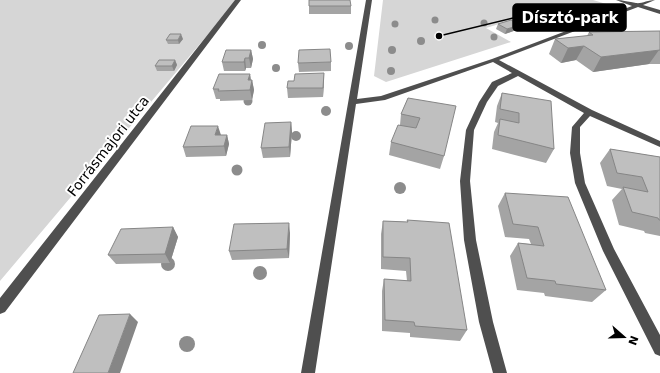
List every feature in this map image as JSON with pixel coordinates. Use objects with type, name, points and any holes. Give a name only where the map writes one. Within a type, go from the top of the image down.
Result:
[{"type":"street","name":"Forrásmajori utca","points":[[0,308],[238,0]]},
{"type":"street","points":[[308,373],[369,0]]},
{"type":"street","points":[[619,0],[660,12]]},
{"type":"street","points":[[353,102],[382,98],[494,60],[652,0]]},
{"type":"street","points":[[494,60],[516,74],[589,112],[660,144]]},
{"type":"street","points":[[500,373],[486,322],[470,240],[465,181],[470,130],[483,102],[496,84],[516,74]]},
{"type":"street","points":[[589,112],[576,127],[575,153],[580,183],[609,251],[660,349]]},
{"type":"shaded area","points":[[0,0],[237,0],[0,281]]},
{"type":"shaded area","points":[[383,0],[593,0],[613,6],[547,30],[519,18],[486,28],[511,42],[386,82],[374,76]]},
{"type":"building","points":[[309,0],[350,0],[351,6],[309,6]]},
{"type":"building","points":[[511,20],[520,25],[507,29],[498,24]]},
{"type":"building","points":[[660,31],[660,50],[601,57],[584,46],[568,48],[555,39],[593,35],[589,32]]},
{"type":"building","points":[[170,34],[181,34],[178,40],[166,40]]},
{"type":"building","points":[[330,49],[331,62],[298,63],[299,50]]},
{"type":"building","points":[[226,50],[251,50],[249,58],[245,58],[244,62],[222,62]]},
{"type":"building","points":[[159,60],[175,60],[172,66],[155,66]]},
{"type":"building","points":[[324,73],[323,88],[287,88],[288,81],[294,81],[295,74]]},
{"type":"building","points":[[219,74],[250,74],[248,80],[252,80],[250,90],[218,91],[219,89],[213,89]]},
{"type":"building","points":[[502,93],[551,101],[554,149],[498,135],[500,119],[519,123],[519,113],[500,109]]},
{"type":"building","points":[[408,98],[456,106],[444,156],[391,142],[398,125],[416,128],[420,118],[401,114]]},
{"type":"building","points":[[291,122],[289,147],[261,148],[265,123]]},
{"type":"building","points":[[191,126],[218,126],[215,135],[227,135],[224,146],[183,147]]},
{"type":"building","points":[[610,149],[660,157],[660,220],[658,218],[632,212],[623,187],[648,192],[642,177],[617,173]]},
{"type":"building","points":[[505,193],[568,197],[606,290],[556,284],[555,281],[527,278],[518,243],[544,246],[538,227],[513,224]]},
{"type":"building","points":[[407,220],[449,223],[467,330],[415,326],[414,322],[385,320],[384,279],[411,281],[410,258],[383,257],[383,221],[408,222]]},
{"type":"building","points":[[289,223],[287,249],[229,251],[234,224]]},
{"type":"building","points":[[173,227],[165,254],[108,255],[121,229]]},
{"type":"building","points":[[130,314],[108,373],[73,373],[99,315]]},
{"type":"place","name":"Dísztó-park","points":[[439,36]]}]
